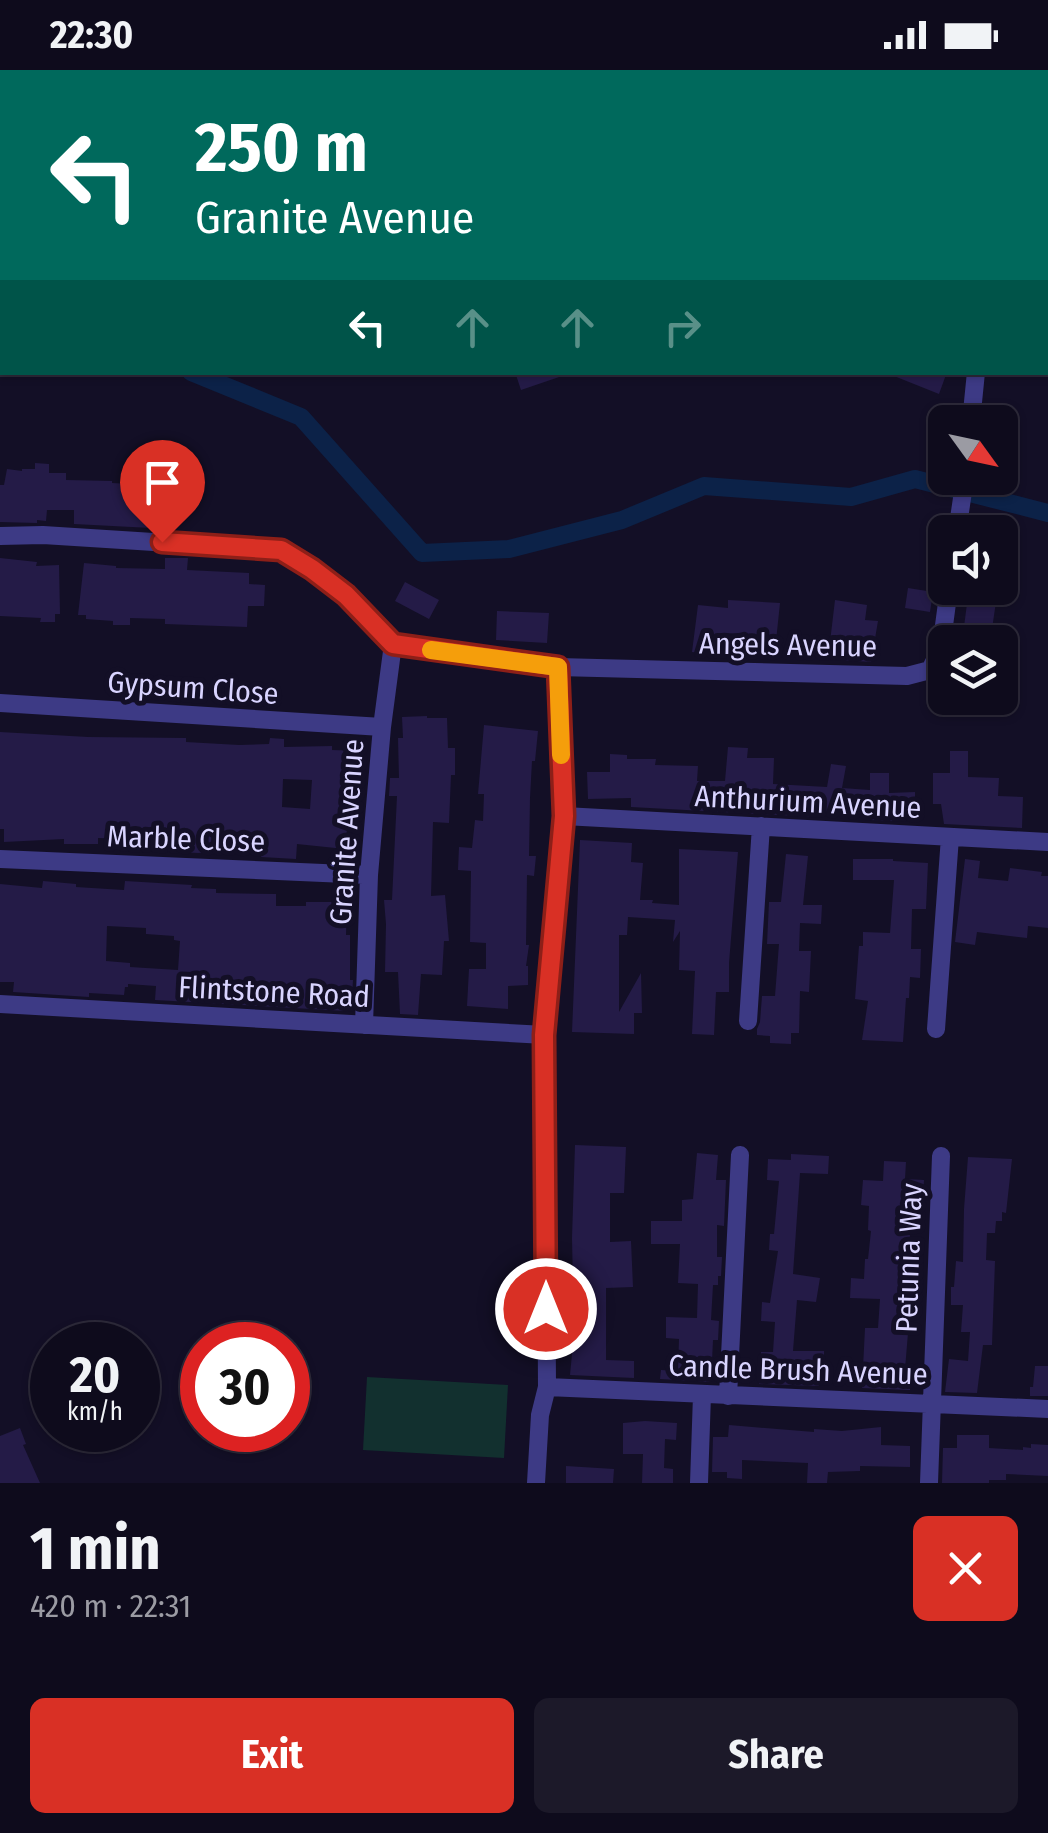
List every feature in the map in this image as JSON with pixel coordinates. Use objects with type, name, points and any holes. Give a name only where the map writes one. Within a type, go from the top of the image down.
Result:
[{"type":"street","points":[[973,405],[976,375]]},
{"type":"street","points":[[0,536],[43,535],[281,550],[346,595],[393,644],[558,667],[564,816],[544,1035],[547,1387],[540,1415],[536,1483]]},
{"type":"street","name":"Angels Avenue","points":[[558,667],[907,676],[930,670],[941,648],[947,605]]},
{"type":"street","name":"Granite Avenue","points":[[364,1025],[369,875],[393,644]]},
{"type":"street","name":"Gypsum Close","points":[[0,703],[382,727]]},
{"type":"street","name":"Anthurium Avenue","points":[[564,816],[1048,842]]},
{"type":"street","points":[[748,1022],[761,826]]},
{"type":"street","points":[[936,1029],[950,837]]},
{"type":"street","name":"Marble Close","points":[[0,859],[369,875]]},
{"type":"street","name":"Flintstone Road","points":[[0,1004],[544,1035]]},
{"type":"street","points":[[728,1396],[740,1155]]},
{"type":"street","name":"Petunia Way","points":[[929,1483],[941,1156]]},
{"type":"street","name":"Candle Brush Avenue","points":[[547,1387],[1048,1409]]},
{"type":"street","points":[[699,1483],[702,1395]]},
{"type":"green space","points":[[367,1377],[508,1385],[504,1458],[363,1450]]},
{"type":"building","points":[[516,375],[565,375],[521,390]]},
{"type":"building","points":[[892,375],[946,375],[939,394]]},
{"type":"building","points":[[35,463],[49,464],[49,473],[66,473],[66,480],[150,485],[149,497],[168,498],[166,517],[151,516],[151,528],[74,524],[74,510],[47,510],[46,521],[0,522],[0,485],[4,485],[7,469],[35,469]]},
{"type":"building","points":[[0,558],[37,562],[36,566],[59,565],[60,614],[55,614],[55,622],[0,616]]},
{"type":"building","points":[[165,558],[188,558],[187,570],[249,573],[249,584],[265,585],[264,606],[248,606],[247,627],[165,624],[165,619],[130,618],[130,625],[113,625],[113,621],[78,615],[84,563],[165,569]]},
{"type":"building","points":[[405,582],[439,600],[429,619],[395,601]]},
{"type":"building","points":[[908,588],[928,591],[930,612],[905,608]]},
{"type":"building","points":[[728,600],[780,603],[776,641],[753,639],[754,634],[721,633],[719,655],[692,652],[698,605],[728,608]]},
{"type":"building","points":[[835,600],[867,605],[865,620],[878,621],[871,662],[828,659]]},
{"type":"building","points":[[967,605],[996,605],[993,625],[964,625]]},
{"type":"building","points":[[497,611],[549,613],[547,643],[496,640]]},
{"type":"building","points":[[402,717],[447,718],[448,748],[455,748],[449,823],[433,822],[431,896],[445,895],[449,941],[444,941],[442,975],[421,974],[418,1015],[400,1014],[398,972],[385,972],[384,900],[392,900],[397,796],[389,796],[390,778],[399,778]]},
{"type":"building","points":[[484,725],[538,731],[530,798],[529,856],[536,856],[534,876],[527,875],[528,985],[508,986],[508,1009],[467,1006],[469,969],[486,969],[486,943],[470,942],[471,871],[458,870],[459,847],[472,848],[475,820],[483,821],[484,794],[478,794]]},
{"type":"building","points":[[0,732],[186,738],[186,742],[239,745],[269,744],[270,738],[284,739],[284,747],[332,746],[332,750],[361,751],[365,757],[355,830],[347,829],[345,849],[297,844],[296,859],[261,857],[262,843],[233,840],[215,841],[214,852],[198,853],[167,851],[167,843],[133,839],[98,838],[98,844],[64,844],[64,839],[4,842],[4,829],[0,829]],"holes":[[[283,779],[312,780],[310,809],[282,807]]]},
{"type":"building","points":[[728,747],[748,748],[747,758],[774,758],[773,784],[827,787],[831,764],[846,766],[842,788],[870,790],[870,773],[889,773],[889,793],[915,792],[915,812],[899,813],[899,821],[870,820],[870,814],[816,811],[815,817],[631,807],[631,798],[588,799],[587,772],[610,772],[610,754],[627,755],[627,759],[656,759],[655,765],[698,766],[697,781],[725,781]]},
{"type":"building","points":[[950,751],[968,751],[968,777],[999,778],[998,796],[1023,797],[1022,828],[944,824],[941,804],[933,804],[933,773],[950,773]]},
{"type":"building","points":[[580,840],[632,843],[631,862],[643,863],[640,900],[653,900],[652,903],[679,905],[679,849],[738,852],[729,992],[716,992],[714,1035],[692,1034],[695,971],[679,970],[680,931],[673,942],[675,920],[628,917],[627,935],[619,935],[619,1012],[641,973],[642,1013],[634,1013],[634,1034],[572,1032]]},
{"type":"building","points":[[786,854],[808,856],[803,905],[822,905],[821,924],[800,923],[799,951],[811,951],[809,992],[800,991],[799,1033],[791,1033],[791,1044],[770,1043],[770,1036],[757,1035],[762,996],[775,996],[779,944],[767,944],[769,902],[781,902]]},
{"type":"building","points":[[853,859],[928,863],[926,909],[912,909],[911,949],[921,949],[920,978],[910,977],[903,1042],[862,1040],[868,1001],[855,999],[859,946],[863,946],[863,932],[890,933],[894,880],[853,880]]},
{"type":"building","points":[[965,859],[980,861],[978,878],[1008,881],[1010,868],[1048,876],[1048,928],[1028,926],[1027,938],[977,932],[975,945],[955,942]]},
{"type":"building","points":[[43,881],[124,890],[125,881],[192,885],[191,888],[216,889],[216,893],[276,894],[276,906],[347,900],[352,997],[346,997],[346,1011],[155,1000],[156,986],[128,984],[124,995],[13,992],[14,982],[0,982],[0,884],[42,888]],"holes":[[[107,926],[146,928],[146,934],[174,936],[174,940],[180,941],[178,970],[106,961]]]},
{"type":"building","points":[[575,1145],[626,1147],[624,1193],[610,1193],[610,1242],[631,1241],[633,1287],[606,1288],[606,1360],[634,1361],[634,1378],[570,1375],[574,1333]]},
{"type":"building","points":[[697,1153],[718,1155],[716,1180],[726,1180],[724,1226],[717,1225],[717,1257],[722,1257],[721,1276],[718,1285],[713,1285],[711,1320],[719,1321],[718,1340],[713,1340],[711,1382],[660,1379],[661,1370],[678,1371],[679,1339],[666,1338],[666,1317],[697,1318],[698,1284],[678,1283],[680,1244],[651,1244],[651,1221],[682,1221],[682,1200],[693,1199]]},
{"type":"building","points":[[791,1154],[829,1156],[828,1174],[800,1173],[793,1274],[820,1278],[816,1302],[797,1300],[793,1351],[824,1351],[819,1386],[759,1384],[761,1352],[773,1352],[775,1322],[761,1321],[762,1302],[770,1303],[778,1251],[769,1250],[779,1181],[767,1180],[768,1159],[791,1160]]},
{"type":"building","points":[[968,1157],[1012,1159],[1006,1213],[1002,1212],[1002,1221],[996,1221],[995,1233],[987,1233],[986,1260],[995,1261],[992,1345],[983,1345],[977,1393],[945,1392],[949,1359],[968,1361],[970,1332],[961,1332],[963,1305],[951,1305],[951,1287],[956,1261],[963,1262]]},
{"type":"building","points":[[884,1161],[906,1162],[905,1179],[924,1180],[922,1209],[912,1208],[908,1261],[910,1309],[905,1369],[911,1370],[910,1390],[862,1388],[865,1328],[878,1328],[880,1299],[850,1298],[851,1278],[864,1279],[868,1259],[871,1231],[869,1206],[861,1205],[863,1180],[883,1181]]},
{"type":"building","points":[[1035,1366],[1048,1366],[1048,1396],[1030,1396]]},
{"type":"building","points":[[623,1423],[677,1423],[676,1440],[665,1439],[664,1468],[673,1469],[673,1483],[642,1483],[643,1454],[623,1454]]},
{"type":"building","points":[[729,1425],[814,1432],[881,1427],[881,1445],[910,1446],[910,1467],[860,1466],[860,1471],[828,1472],[827,1483],[807,1483],[808,1463],[742,1460],[742,1479],[727,1478],[727,1472],[712,1472],[713,1437],[728,1437]]},
{"type":"building","points":[[20,1428],[40,1483],[0,1483],[0,1436]]},
{"type":"building","points":[[957,1435],[989,1435],[989,1448],[1023,1450],[1031,1448],[1031,1444],[1048,1445],[1048,1476],[1006,1474],[1006,1480],[989,1483],[942,1483],[943,1448],[957,1448]]},
{"type":"building","points":[[566,1466],[614,1469],[613,1483],[566,1483]]},
{"type":"waterway","points":[[198,375],[301,417],[422,553],[509,549],[622,520],[704,486],[851,497],[915,479],[1048,513]]},
{"type":"slow traffic","points":[[431,650],[558,667],[561,755]]},
{"type":"route","points":[[162,542],[281,550],[346,595],[393,644],[558,667],[564,816],[544,1035],[546,1309]]}]
